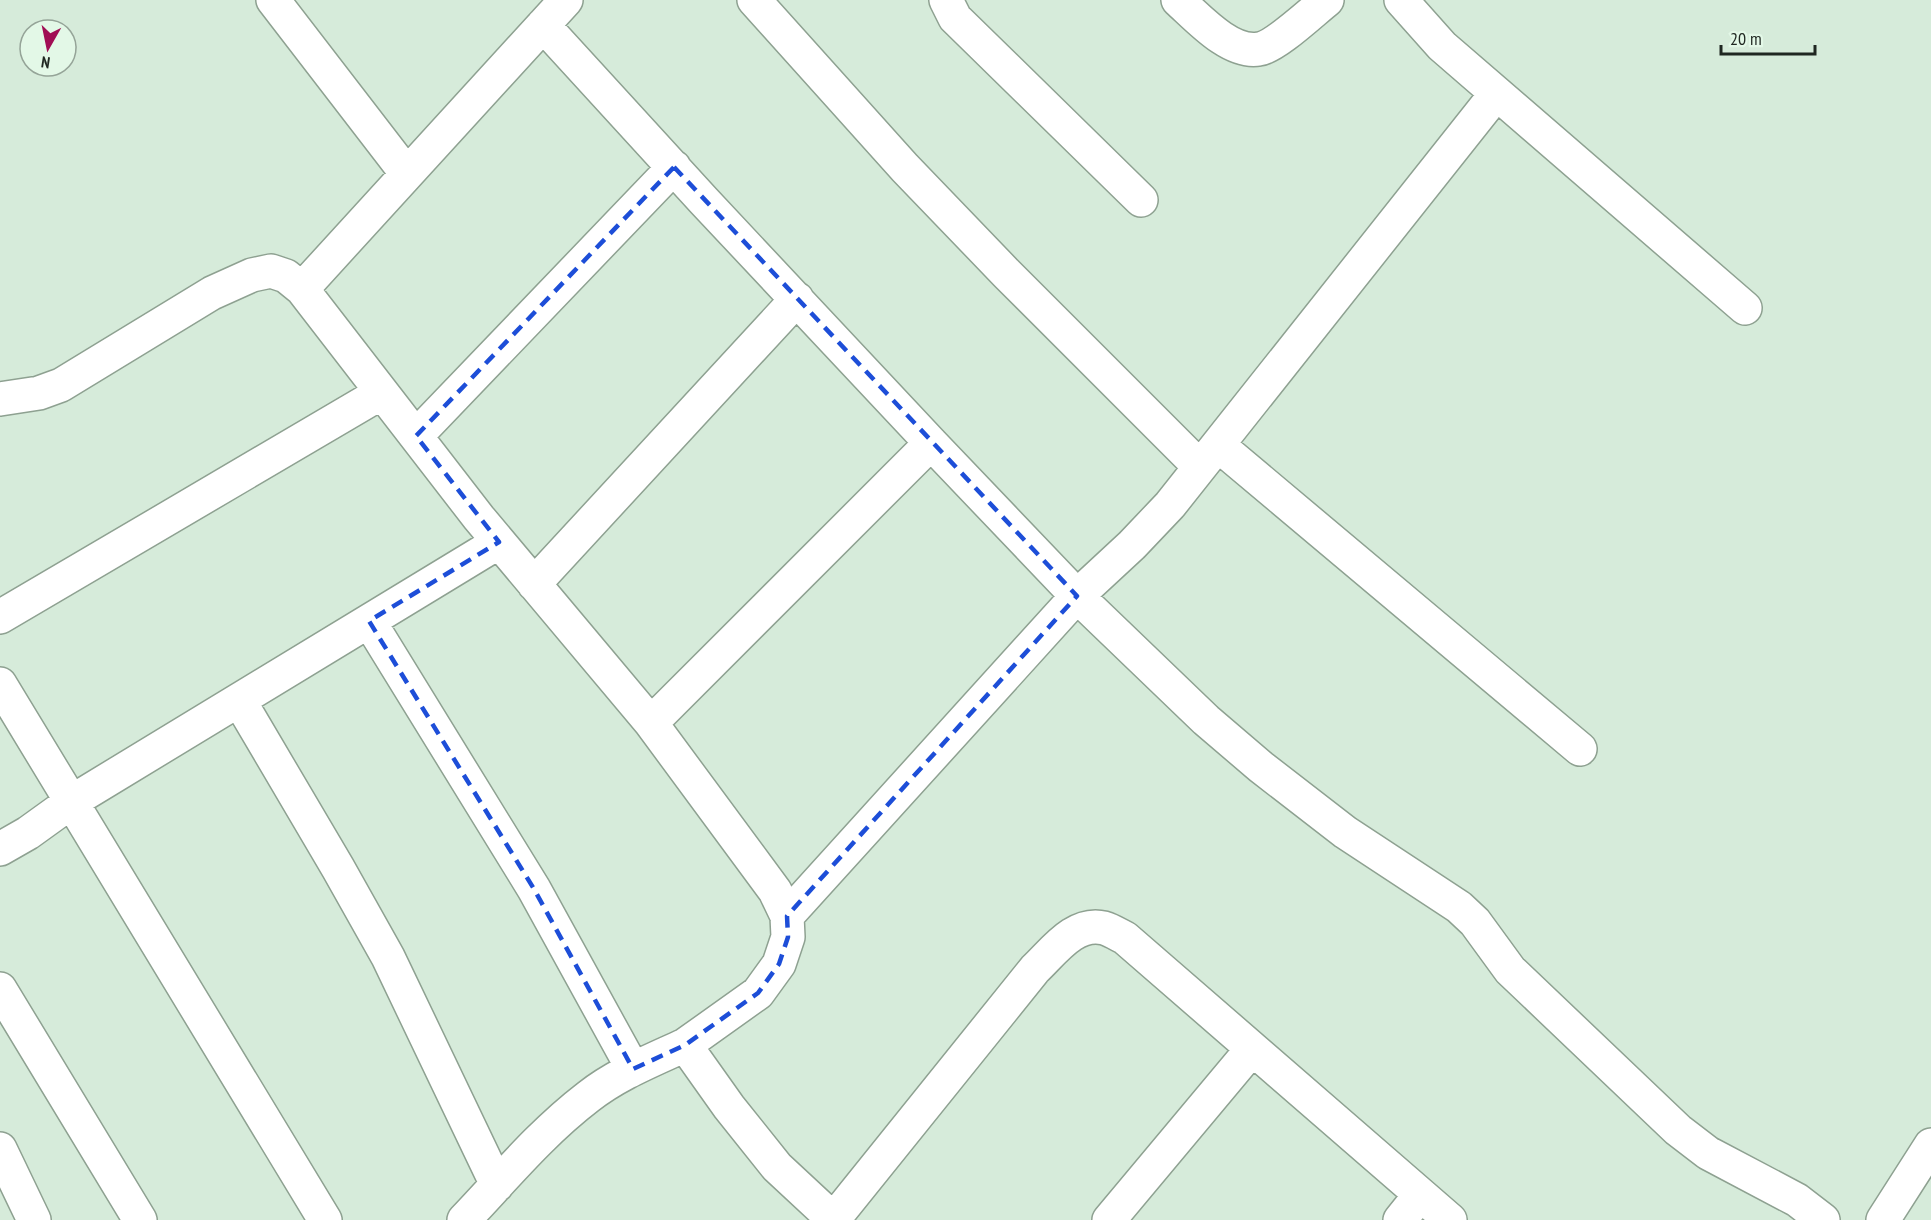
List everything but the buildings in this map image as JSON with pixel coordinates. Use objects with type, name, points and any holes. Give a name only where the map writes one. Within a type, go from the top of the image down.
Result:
[{"type":"street","points":[[273,0],[407,174]]},
{"type":"street","points":[[754,0],[905,168],[1007,274],[1209,456],[1580,749]]},
{"type":"street","points":[[946,0],[955,18],[1140,200]]},
{"type":"street","points":[[1178,0],[1220,38],[1245,49],[1261,50],[1327,0]]},
{"type":"street","points":[[1401,0],[1442,46],[1745,308]]},
{"type":"street","points":[[302,289],[551,10],[674,167],[1077,596],[1206,720],[1345,832],[1459,907],[1475,922],[1510,970],[1678,1130],[1708,1153],[1797,1200],[1823,1220]]},
{"type":"street","points":[[787,915],[1077,596],[1170,505],[1496,94]]},
{"type":"street","points":[[416,436],[674,167]]},
{"type":"street","points":[[0,399],[39,393],[61,386],[212,293],[252,275],[271,271],[286,276],[302,289],[381,393],[500,542],[651,723],[775,891],[787,915],[788,937],[779,964],[758,993],[686,1045],[633,1069],[590,1096],[542,1136],[464,1220]]},
{"type":"street","points":[[534,584],[797,299]]},
{"type":"street","points":[[0,617],[381,393]]},
{"type":"street","points":[[651,723],[931,443]]},
{"type":"street","points":[[0,849],[28,833],[70,802],[500,542]]},
{"type":"street","points":[[369,621],[534,889],[633,1069]]},
{"type":"street","points":[[0,684],[325,1220]]},
{"type":"street","points":[[239,700],[388,957],[497,1185]]},
{"type":"street","points":[[686,1045],[729,1107],[777,1167],[833,1220],[1035,969],[1071,935],[1087,926],[1106,928],[1125,938],[1252,1049],[1410,1208],[1450,1220]]},
{"type":"street","points":[[0,989],[140,1220]]},
{"type":"street","points":[[1109,1220],[1252,1049]]},
{"type":"street","points":[[0,1149],[34,1220]]},
{"type":"street","points":[[1884,1220],[1928,1158]]},
{"type":"highlighted area","points":[[674,167],[1077,596],[787,916],[788,937],[779,964],[758,993],[685,1045],[633,1069],[534,889],[369,621],[499,542],[416,436]]}]
